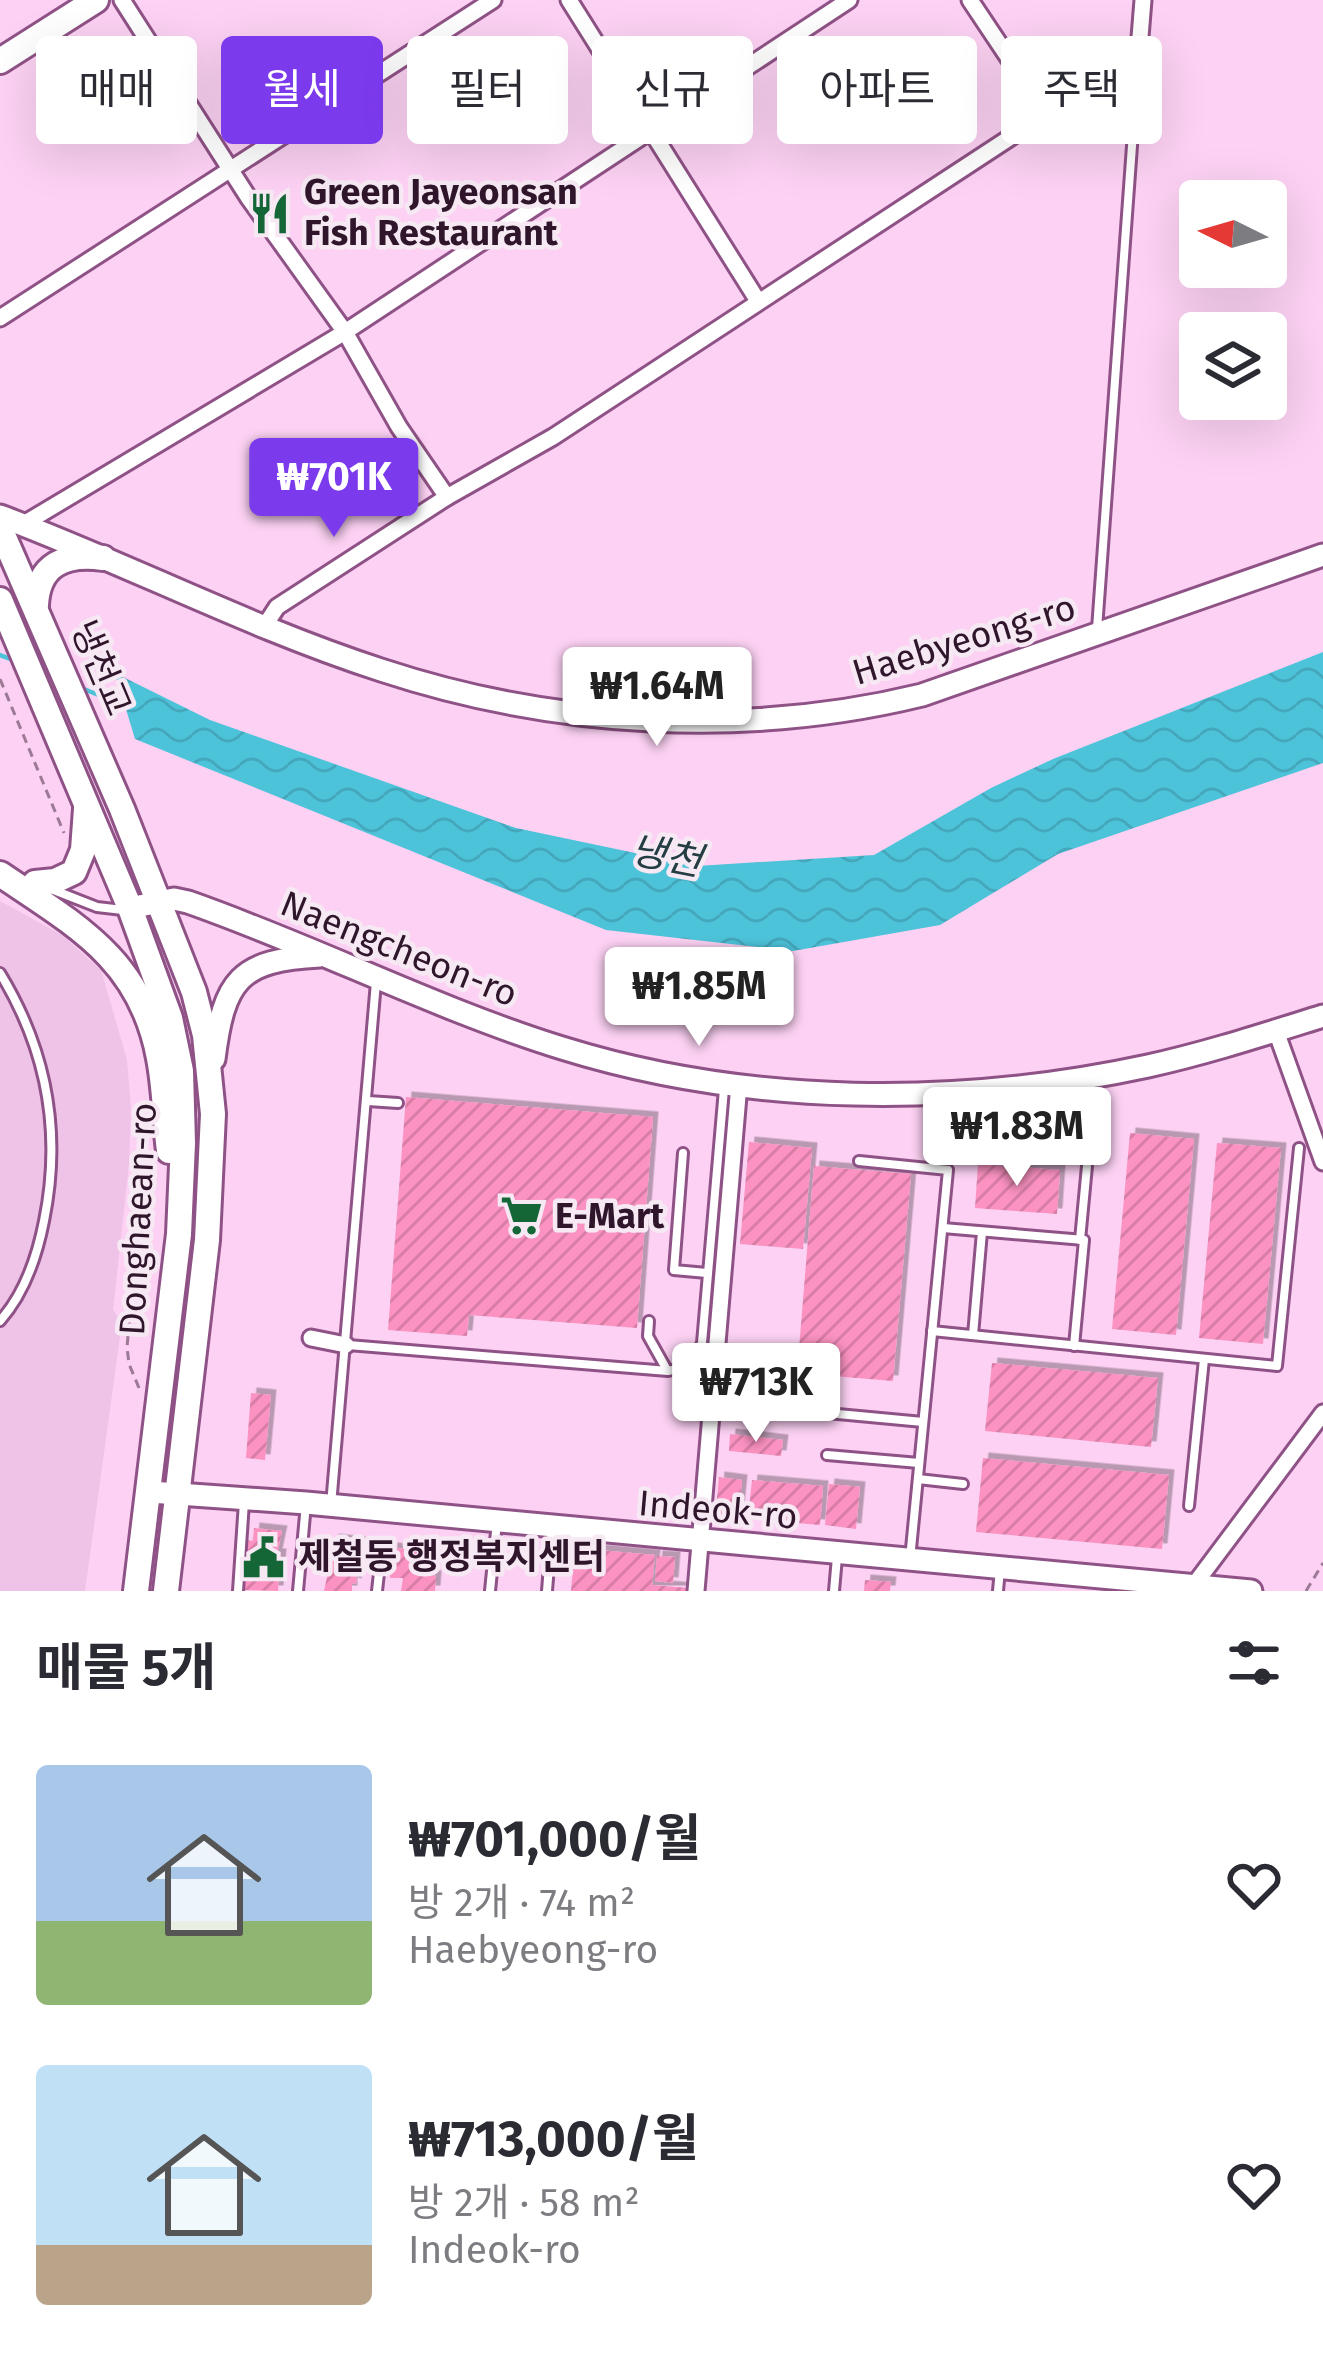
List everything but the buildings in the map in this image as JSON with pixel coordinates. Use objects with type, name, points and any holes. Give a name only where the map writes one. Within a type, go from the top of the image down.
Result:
[{"type":"main road","points":[[0,62],[96,0]]},
{"type":"main road","name":"냉천교","points":[[11,526],[14,555],[122,809]]},
{"type":"main road","points":[[36,605],[40,579],[50,566],[70,557],[103,558]]},
{"type":"main road","name":"냉천교","points":[[0,600],[83,795]]},
{"type":"main road","points":[[35,883],[67,877],[79,864],[86,836],[83,795]]},
{"type":"main road","name":"Donghaean-ro","points":[[83,795],[170,1018],[181,1071],[179,1234],[136,1591]]},
{"type":"main road","name":"Donghaean-ro","points":[[122,809],[194,992],[211,1077],[213,1154],[207,1240],[166,1591]]},
{"type":"main road","points":[[0,871],[110,955],[137,993],[158,1053],[179,1234]]},
{"type":"street","points":[[122,0],[344,332],[399,427],[447,497]]},
{"type":"street","points":[[0,318],[493,0]]},
{"type":"street","points":[[569,0],[592,38]]},
{"type":"street","points":[[753,62],[850,0]]},
{"type":"street","points":[[970,0],[1001,46]]},
{"type":"street","points":[[1140,36],[1143,0]]},
{"type":"street","points":[[264,627],[277,607],[590,412],[1001,143]]},
{"type":"street","points":[[11,526],[344,332],[627,144]]},
{"type":"street","points":[[657,144],[758,301]]},
{"type":"street","name":"Haebyeong-ro","points":[[0,516],[11,526],[393,674],[471,694],[620,718],[696,722],[776,719],[890,703],[953,686],[1323,555]]},
{"type":"street","points":[[130,908],[159,901]]},
{"type":"street","name":"Naengcheon-ro","points":[[159,901],[188,902],[558,1047],[732,1083],[862,1093],[978,1091],[1127,1070],[1323,1016]]},
{"type":"street","points":[[211,1077],[224,1000],[242,974],[276,960],[330,956]]},
{"type":"street","points":[[1276,1031],[1323,1162]]},
{"type":"street","points":[[696,1591],[732,1083]]},
{"type":"street","points":[[311,1338],[346,1345]]},
{"type":"street","points":[[1191,1588],[1323,1413]]},
{"type":"street","name":"Indeok-ro","points":[[150,1492],[910,1561],[999,1580],[1251,1591]]},
{"type":"lane","points":[[1096,634],[1132,144]]},
{"type":"lane","points":[[0,871],[98,907],[130,908]]},
{"type":"lane","points":[[0,973],[25,1018],[44,1072],[53,1148],[47,1205],[34,1259],[15,1302],[0,1321]]},
{"type":"lane","points":[[331,1505],[376,974]]},
{"type":"lane","points":[[346,1345],[685,1370],[697,1360],[732,1083]]},
{"type":"lane","points":[[368,1101],[398,1103]]},
{"type":"lane","points":[[932,1331],[1277,1366],[1299,1148]]},
{"type":"lane","points":[[683,1154],[674,1270],[707,1273]]},
{"type":"lane","points":[[859,1161],[948,1170],[910,1561]]},
{"type":"lane","points":[[1080,1240],[1088,1166]]},
{"type":"lane","points":[[943,1228],[1084,1240],[1074,1346]]},
{"type":"lane","points":[[973,1335],[982,1232]]},
{"type":"lane","points":[[649,1321],[648,1336],[668,1371]]},
{"type":"lane","points":[[1189,1506],[1204,1359]]},
{"type":"lane","points":[[806,1412],[923,1422]]},
{"type":"lane","points":[[827,1455],[919,1463]]},
{"type":"lane","points":[[918,1479],[964,1484]]},
{"type":"lane","points":[[238,1591],[244,1501]]},
{"type":"lane","points":[[298,1591],[306,1503]]},
{"type":"lane","points":[[490,1591],[497,1522]]},
{"type":"lane","points":[[547,1591],[552,1527]]},
{"type":"lane","points":[[834,1591],[837,1554]]},
{"type":"lane","points":[[377,1591],[380,1564]]},
{"type":"path","points":[[0,679],[67,843],[65,858],[79,864]]},
{"type":"path","points":[[142,1394],[127,1348],[146,1132]]},
{"type":"path","points":[[1306,1591],[1323,1564]]},
{"type":"shaded area","points":[[0,901],[62,935],[101,970],[127,1060],[129,1164],[113,1310],[122,1322],[85,1591],[0,1591]]},
{"type":"water","points":[[1323,652],[1323,763],[1058,854],[940,925],[793,951],[606,930],[135,739],[115,673],[210,720],[516,828],[697,866],[874,855],[991,788],[1053,759]]},
{"type":"waterway","name":"냉천","points":[[0,655],[13,660]]},
{"type":"waterway","name":"냉천","points":[[79,687],[130,708]]},
{"type":"place","name":"Green Jayeonsan Fish Restaurant","points":[[270,213]]},
{"type":"place","name":"E-Mart","points":[[521,1216]]},
{"type":"place","name":"제철동 행정복지센터","points":[[264,1557]]}]
